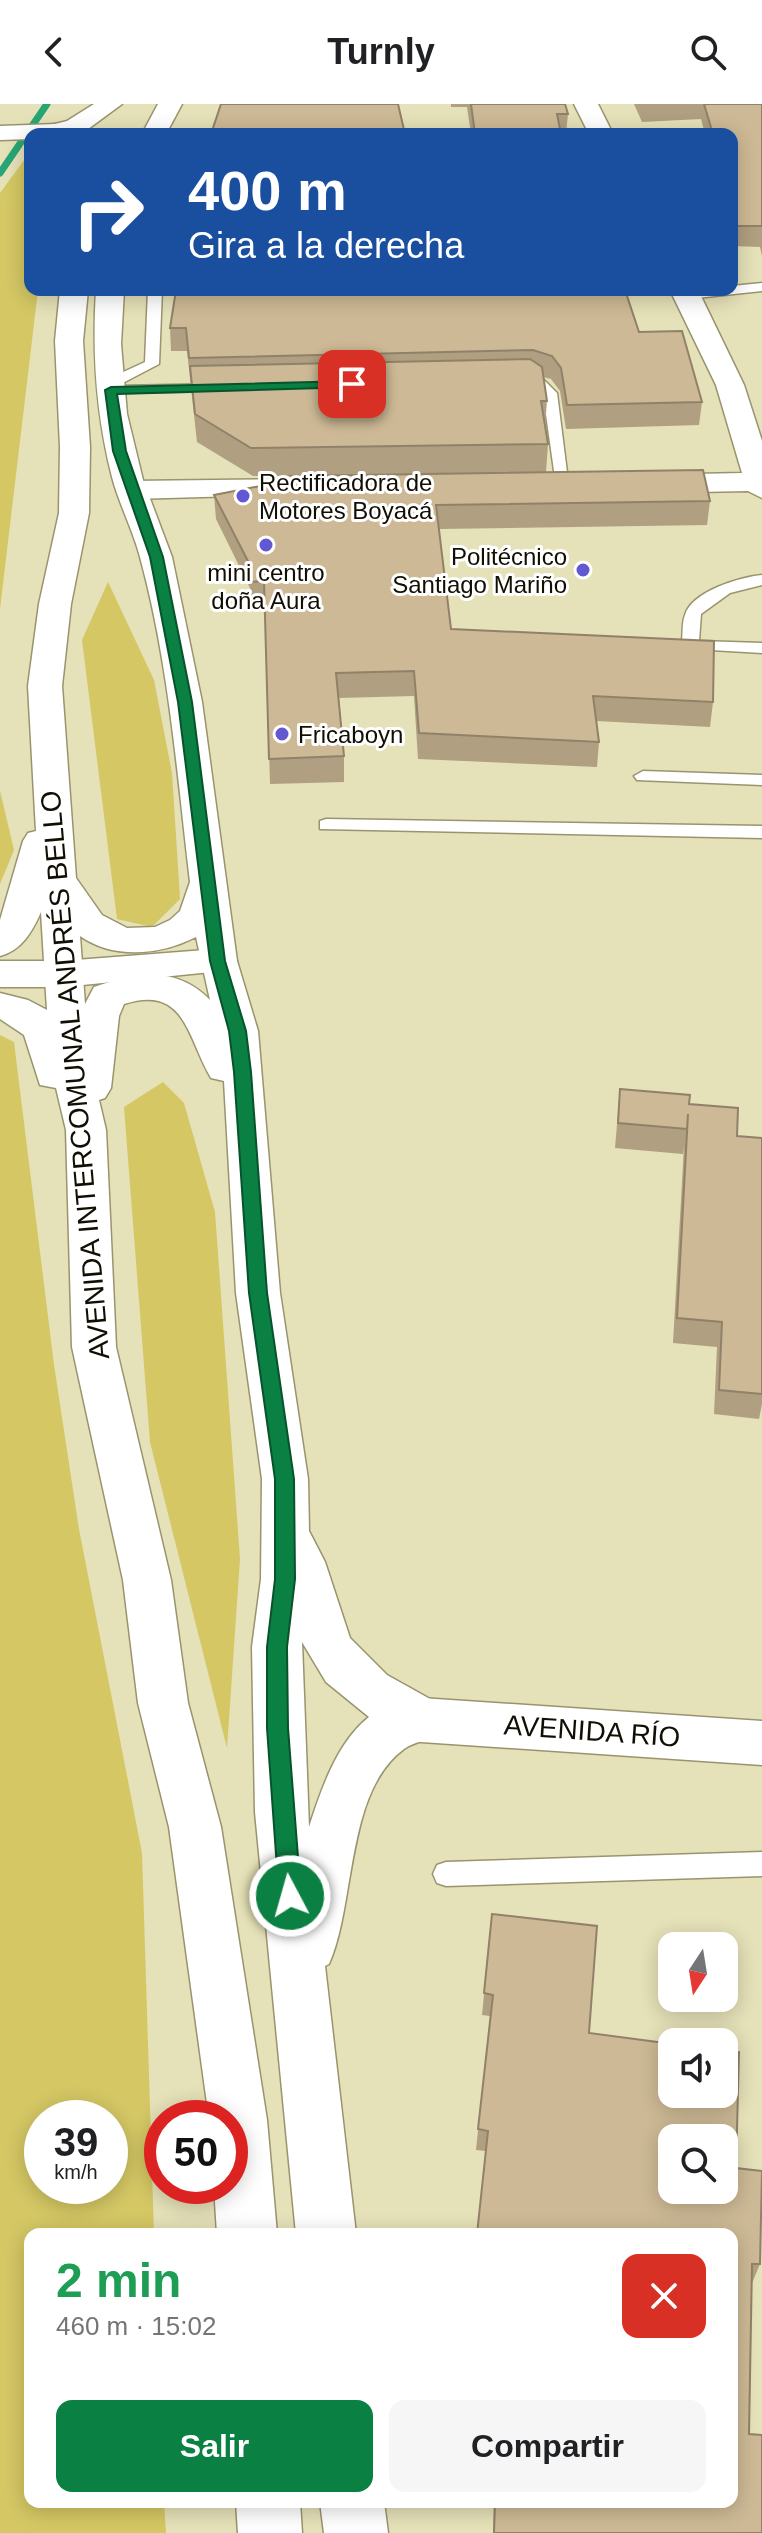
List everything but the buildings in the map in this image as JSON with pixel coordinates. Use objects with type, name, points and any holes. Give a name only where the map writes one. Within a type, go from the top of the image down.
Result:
[{"type":"main road","points":[[157,128],[170,104]]},
{"type":"main road","points":[[586,104],[598,128]]},
{"type":"main road","points":[[71,128],[122,114]]},
{"type":"main road","points":[[4,133],[24,133]]},
{"type":"main road","name":"AVENIDA INTERCOMUNAL ANDRÉS BELLO","points":[[73,296],[69,341],[75,447],[74,513],[55,604],[45,686],[69,1056],[86,1130],[94,1347],[147,1580],[163,1703],[195,1827],[238,2120],[247,2228]]},
{"type":"main road","points":[[110,296],[107,344],[119,451],[159,571],[185,702],[218,961],[238,1031],[258,1293],[285,1479],[286,1535],[277,1647],[281,1812],[325,2228]]},
{"type":"main road","points":[[532,485],[761,486],[730,385],[687,296]]},
{"type":"main road","points":[[132,490],[324,488]]},
{"type":"main road","points":[[0,944],[17,925],[30,892],[40,842],[54,828]]},
{"type":"main road","points":[[57,877],[91,926],[115,939],[146,940],[178,932],[195,918],[209,879]]},
{"type":"main road","points":[[0,974],[63,974],[218,961]]},
{"type":"main road","points":[[0,990],[35,985],[63,974]]},
{"type":"main road","points":[[86,1130],[99,1016],[108,996],[131,986],[155,985],[180,993],[196,1005],[219,1051],[245,1126]]},
{"type":"main road","points":[[0,1006],[18,1009],[35,1020],[49,1043],[55,1080],[65,1111],[86,1130]]},
{"type":"main road","points":[[286,1535],[302,1560],[317,1618],[334,1658],[359,1686],[421,1720]]},
{"type":"main road","points":[[301,1995],[323,1868],[360,1765],[384,1734],[421,1720]]},
{"type":"main road","name":"AVENIDA RÍO","points":[[421,1720],[762,1743]]},
{"type":"main road","points":[[268,2508],[270,2533]]},
{"type":"main road","points":[[353,2508],[356,2533]]},
{"type":"lane","points":[[738,289],[762,287]]},
{"type":"lane","points":[[111,387],[152,364],[155,296]]},
{"type":"lane","points":[[501,381],[532,380],[545,385],[550,393],[564,485]]},
{"type":"lane","points":[[111,387],[236,387]]},
{"type":"lane","points":[[690,646],[693,613],[718,591],[746,580],[762,580]]},
{"type":"lane","points":[[660,645],[762,648]]},
{"type":"lane","points":[[643,776],[762,780]]},
{"type":"lane","points":[[326,825],[762,832]]},
{"type":"lane","points":[[446,1874],[762,1864]]},
{"type":"shaded area","points":[[24,160],[24,296],[37,296],[0,609],[0,193]]},
{"type":"shaded area","points":[[108,582],[154,680],[172,773],[180,899],[152,927],[117,919],[82,640]]},
{"type":"shaded area","points":[[0,791],[14,850],[0,884]]},
{"type":"shaded area","points":[[0,1035],[14,1042],[54,1365],[79,1529],[142,1853],[150,2100],[144,2100],[144,2204],[153,2204],[154,2228],[24,2228],[24,2508],[164,2508],[166,2533],[0,2533]]},
{"type":"shaded area","points":[[163,1082],[184,1103],[215,1212],[240,1559],[227,1748],[150,1442],[124,1107]]},
{"type":"waterway","points":[[31,128],[47,104]]},
{"type":"waterway","points":[[0,173],[24,138]]},
{"type":"place","name":"Rectificadora de Motores Boyacá","points":[[243,496]]},
{"type":"place","name":"mini centro doña Aura","points":[[266,545]]},
{"type":"place","name":"Politécnico Santiago Mariño","points":[[583,570]]},
{"type":"place","name":"Fricaboyn","points":[[282,734]]},
{"type":"route","points":[[290,1896],[281,1812],[277,1728],[277,1647],[285,1579],[285,1479],[258,1293],[243,1072],[238,1031],[218,961],[185,702],[156,557],[119,451],[111,390],[352,384]]}]
